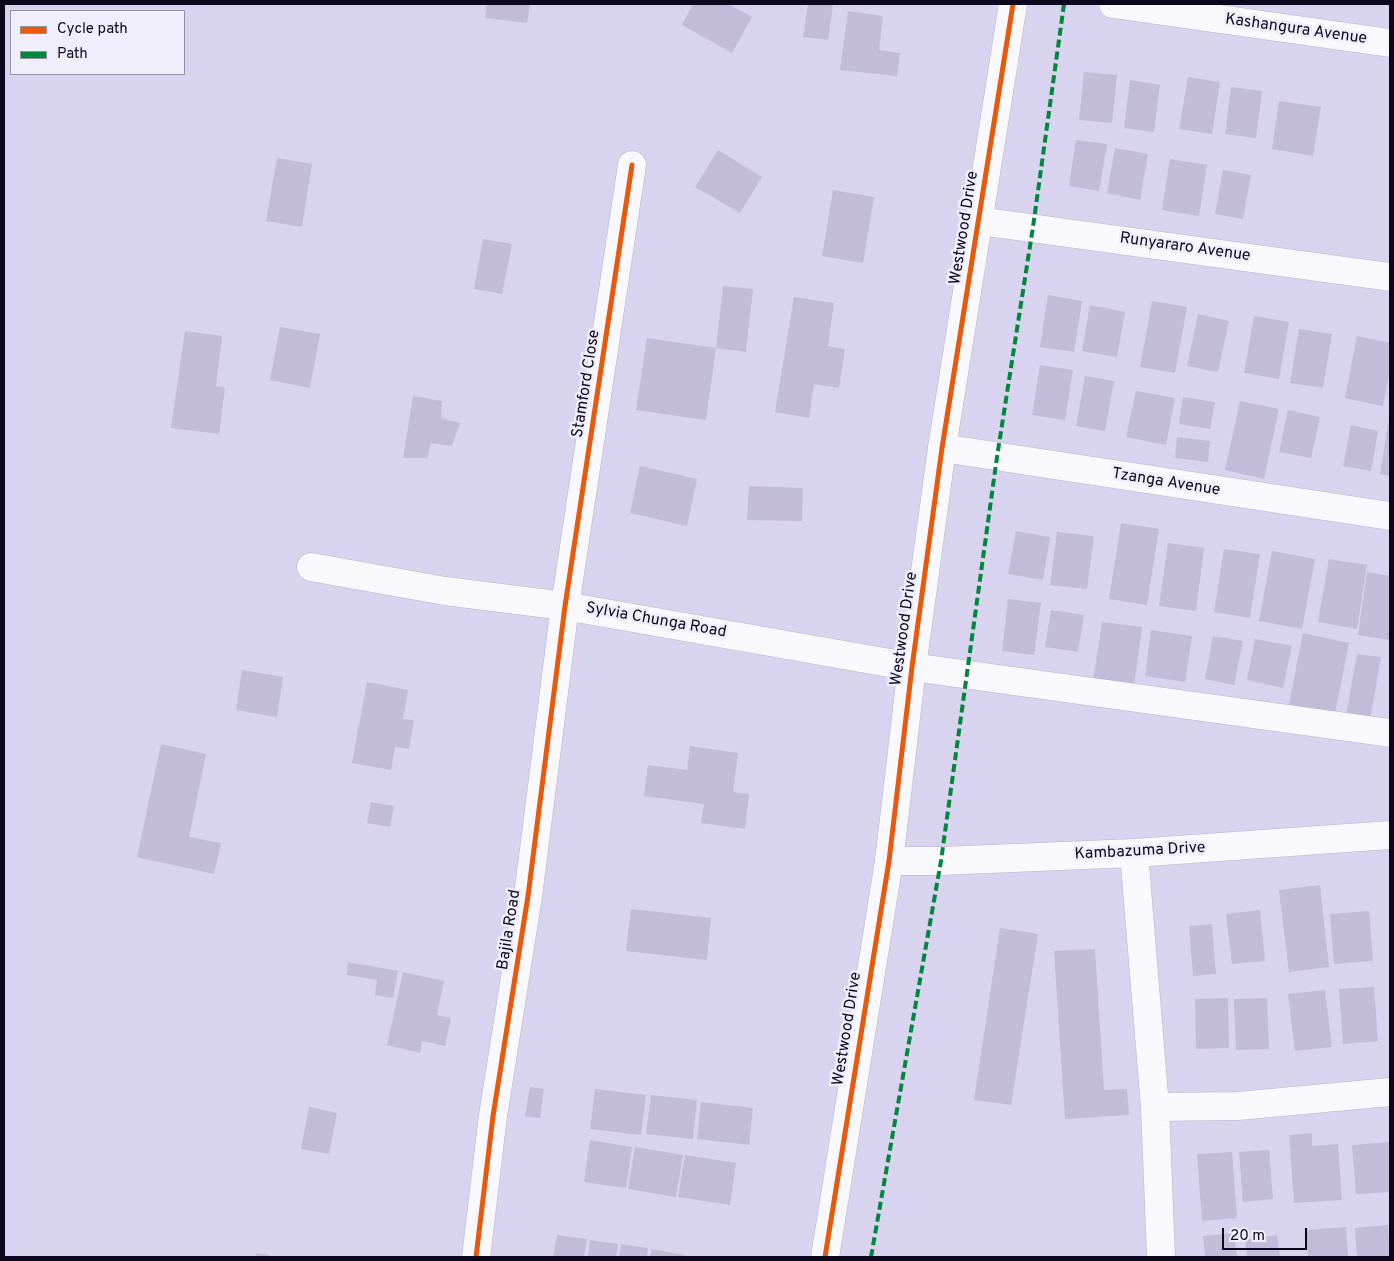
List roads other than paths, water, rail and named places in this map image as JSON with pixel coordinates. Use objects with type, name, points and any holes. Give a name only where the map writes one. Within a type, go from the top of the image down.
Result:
[{"type":"street","name":"Westwood Drive","points":[[825,1257],[889,861],[912,667],[942,448],[1013,4]]},
{"type":"street","name":"Kashangura Avenue","points":[[1113,4],[1390,43]]},
{"type":"street","name":"Stamford Close","points":[[565,606],[632,165]]},
{"type":"street","name":"Runyararo Avenue","points":[[979,221],[1390,277]]},
{"type":"street","name":"Tzanga Avenue","points":[[942,448],[1390,516]]},
{"type":"street","name":"Sylvia Chunga Road","points":[[311,567],[444,591],[565,606],[912,667],[1390,734]]},
{"type":"street","name":"Bajila Road","points":[[476,1257],[493,1116],[528,896],[565,606]]},
{"type":"street","name":"Kambazuma Drive","points":[[889,861],[940,861],[1134,853],[1390,835]]},
{"type":"street","points":[[1134,853],[1155,1107],[1161,1257]]},
{"type":"street","points":[[1155,1107],[1238,1106],[1390,1092]]}]
